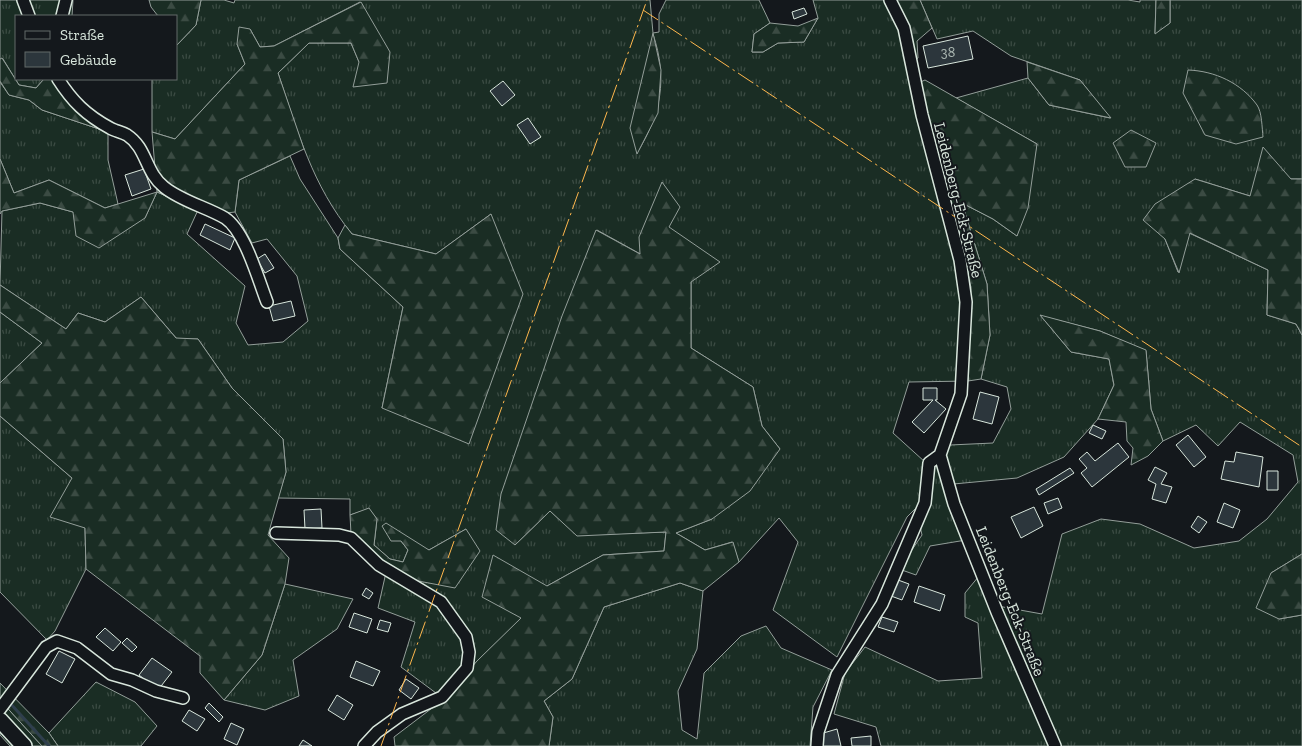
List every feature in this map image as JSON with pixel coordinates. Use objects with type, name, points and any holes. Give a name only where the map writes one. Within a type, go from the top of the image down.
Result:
[{"type":"main road","points":[[0,720],[24,746]]},
{"type":"street","points":[[23,0],[29,15]]},
{"type":"street","points":[[62,15],[66,0]]},
{"type":"street","name":"Leidenberg-Eck-Straße","points":[[890,0],[904,28],[922,115],[960,260],[966,302],[961,394],[940,455],[954,504],[997,612],[1055,746]]},
{"type":"street","points":[[59,80],[70,98],[83,111],[127,135],[136,144],[144,153],[147,169],[164,187],[226,219],[237,230],[267,302]]},
{"type":"street","points":[[817,746],[818,732],[837,675],[882,604],[925,503],[930,463],[940,455]]},
{"type":"street","points":[[276,533],[339,535],[351,538],[379,566],[441,602],[466,637],[469,652],[467,668],[442,696],[402,714],[377,732],[364,746]]},
{"type":"street","points":[[4,704],[46,648],[57,641],[77,648],[111,674],[132,680],[156,691],[183,698]]},
{"type":"green space","points":[[0,0],[73,0],[72,15],[15,15],[15,78],[3,59],[0,59]]},
{"type":"green space","points":[[149,0],[201,0],[196,25],[178,44],[178,15],[157,15],[151,7]]},
{"type":"green space","points":[[201,0],[224,0],[234,3],[235,0],[650,0],[653,33],[659,32],[659,14],[666,0],[759,0],[770,23],[754,34],[752,52],[763,52],[778,43],[804,42],[818,18],[813,0],[894,0],[947,206],[971,287],[968,381],[909,382],[893,433],[925,462],[950,445],[993,443],[1011,409],[1007,387],[981,379],[990,335],[987,284],[962,203],[993,219],[1017,236],[1037,144],[956,98],[1028,78],[1049,105],[1110,118],[1080,80],[1011,56],[973,31],[937,39],[920,0],[1128,0],[1140,2],[1140,0],[1156,0],[1155,33],[1170,23],[1170,0],[1302,0],[1302,179],[1291,179],[1250,196],[1195,179],[1165,239],[1178,272],[1189,233],[1268,270],[1267,315],[1296,324],[1302,335],[1302,554],[1271,573],[1279,619],[1302,615],[1302,746],[881,746],[876,727],[834,714],[845,673],[865,647],[938,681],[982,678],[978,623],[965,617],[965,593],[979,576],[992,605],[1042,614],[1062,534],[1101,519],[1140,524],[1194,548],[1239,541],[1267,519],[1298,482],[1293,455],[1240,422],[1218,446],[1196,425],[1163,441],[1151,409],[1146,351],[1100,331],[1041,316],[1071,352],[1109,359],[1114,385],[1098,419],[1064,457],[1017,478],[943,485],[951,513],[966,540],[930,546],[916,575],[899,569],[922,535],[916,508],[907,517],[837,657],[773,610],[798,542],[779,518],[739,562],[732,542],[705,550],[676,533],[712,519],[780,449],[762,426],[753,387],[691,348],[691,282],[597,230],[515,545],[550,511],[577,535],[666,532],[664,551],[603,555],[547,586],[522,618],[477,661],[444,699],[401,667],[415,622],[378,608],[387,568],[413,580],[466,529],[429,550],[401,541],[408,550],[403,562],[390,559],[374,545],[377,519],[369,509],[350,515],[350,499],[278,498],[286,472],[283,439],[232,388],[198,339],[177,339],[141,297],[105,322],[78,313],[66,329],[0,285],[2,211],[40,203],[73,212],[145,218],[157,192],[198,210],[187,234],[245,286],[236,323],[248,345],[283,342],[308,321],[297,276],[267,239],[252,243],[235,212],[239,180],[290,156],[300,179],[338,238],[340,249],[403,307],[382,408],[491,214],[436,254],[352,234],[326,196],[316,177],[292,116],[278,73],[309,43],[351,43],[359,62],[387,82],[360,2],[274,46],[260,47],[250,29],[237,44],[245,64],[175,139],[152,132],[152,80],[178,80],[178,44],[196,25]],"holes":[[[653,34],[660,66],[660,96],[657,110],[637,153]]]},
{"type":"green space","points":[[894,0],[920,0],[932,28],[917,41],[918,58],[913,61]]},
{"type":"green space","points":[[1156,0],[1170,0],[1170,23],[1155,34]]},
{"type":"green space","points":[[361,2],[390,52],[387,83],[353,87],[359,62],[351,43],[309,43],[278,73],[304,149],[239,180],[235,212],[210,215],[157,192],[152,132],[175,139],[245,64],[237,44],[239,27],[250,29],[260,47],[274,46]]},
{"type":"green space","points":[[818,18],[804,42],[778,43],[763,52],[752,52],[754,34],[770,23],[798,26]]},
{"type":"green space","points":[[653,33],[661,70],[658,113],[637,154],[630,128]]},
{"type":"green space","points":[[2,58],[19,85],[36,88],[43,80],[65,80],[68,89],[108,132],[42,110],[29,100],[9,95],[0,81],[0,59]]},
{"type":"green space","points":[[1027,62],[1080,80],[1111,118],[1049,105],[1028,78]]},
{"type":"green space","points":[[1188,70],[1208,73],[1227,80],[1251,97],[1259,108],[1263,137],[1236,144],[1205,135],[1183,93]]},
{"type":"green space","points":[[16,80],[43,80],[36,88],[19,85]]},
{"type":"green space","points":[[925,80],[1037,144],[1028,208],[1017,236],[993,219],[962,203],[987,284],[990,335],[981,379],[968,381],[971,287],[947,206],[918,83]]},
{"type":"green space","points":[[0,82],[9,95],[29,100],[42,110],[108,132],[108,160],[118,204],[105,208],[49,180],[14,193],[0,159]]},
{"type":"green space","points":[[1131,130],[1156,143],[1146,167],[1125,167],[1113,143]]},
{"type":"green space","points":[[1263,147],[1291,179],[1302,179],[1302,335],[1296,324],[1267,315],[1268,270],[1190,233],[1179,273],[1165,239],[1143,220],[1155,204],[1195,179],[1250,196]]},
{"type":"green space","points":[[0,159],[14,193],[49,180],[105,208],[157,192],[145,218],[99,248],[76,236],[73,212],[40,203],[2,211],[0,214]]},
{"type":"green space","points":[[662,182],[680,207],[669,227],[720,262],[691,282],[691,348],[753,387],[762,426],[780,449],[750,491],[712,519],[676,533],[705,550],[733,542],[739,562],[703,591],[680,583],[604,607],[572,679],[544,701],[553,717],[549,746],[395,746],[394,737],[444,699],[477,661],[521,618],[482,597],[493,555],[547,586],[603,555],[664,551],[666,532],[577,536],[550,511],[515,545],[496,530],[501,494],[562,316],[596,230],[640,254],[639,237]]},
{"type":"green space","points":[[491,214],[523,294],[469,444],[382,408],[403,307],[340,249],[338,238],[345,225],[352,234],[436,254]]},
{"type":"green space","points":[[0,285],[66,329],[78,313],[105,322],[141,297],[176,338],[198,339],[232,388],[283,439],[286,472],[268,535],[289,558],[285,584],[262,655],[224,700],[200,673],[200,656],[86,569],[85,528],[50,517],[72,478],[0,416],[0,383],[42,343],[0,312]]},
{"type":"green space","points":[[0,312],[42,343],[0,383]]},
{"type":"green space","points":[[1040,315],[1100,331],[1146,350],[1151,409],[1163,441],[1148,456],[1131,465],[1133,448],[1127,441],[1126,422],[1098,419],[1114,385],[1109,359],[1071,352]]},
{"type":"green space","points":[[0,416],[72,478],[85,528],[86,569],[55,631],[47,640],[0,592]]},
{"type":"green space","points":[[369,508],[377,519],[374,545],[390,559],[403,562],[408,550],[401,541],[391,541],[382,526],[386,523],[429,550],[466,529],[480,551],[455,588],[413,580],[387,568],[351,534],[350,515]]},
{"type":"green space","points":[[1302,554],[1302,615],[1279,619],[1256,608],[1271,573]]},
{"type":"green space","points":[[680,583],[703,591],[697,649],[678,691],[682,730],[697,739],[704,673],[741,636],[766,626],[781,648],[832,670],[813,707],[810,746],[549,746],[553,717],[544,701],[572,679],[604,607]]},
{"type":"green space","points":[[285,584],[353,599],[337,629],[293,660],[299,696],[265,710],[224,700],[262,655]]},
{"type":"green space","points":[[96,682],[135,702],[157,726],[141,746],[58,746],[49,733]]},
{"type":"green space","points":[[0,683],[49,733],[58,746],[42,746],[0,700]]},
{"type":"green space","points":[[0,700],[42,746],[10,746],[0,735]]},
{"type":"building","points":[[804,8],[807,14],[794,19],[792,12]]},
{"type":"building","points":[[968,36],[973,59],[928,68],[923,46]]},
{"type":"building","points":[[503,81],[515,95],[502,106],[490,91]]},
{"type":"building","points":[[528,118],[541,137],[530,144],[517,125]]},
{"type":"building","points":[[144,169],[151,189],[132,196],[125,175]]},
{"type":"building","points":[[205,224],[235,238],[230,250],[200,235]]},
{"type":"building","points":[[265,254],[274,268],[265,273],[257,259]]},
{"type":"building","points":[[291,301],[295,316],[273,321],[269,306]]},
{"type":"building","points":[[923,388],[937,388],[937,400],[935,400],[946,409],[924,433],[912,422],[933,400],[923,400]]},
{"type":"building","points":[[980,392],[999,397],[992,424],[973,419]]},
{"type":"building","points":[[1093,425],[1106,431],[1102,439],[1089,433]]},
{"type":"building","points":[[1188,435],[1206,457],[1194,467],[1176,445]]},
{"type":"building","points":[[1118,443],[1129,457],[1092,487],[1081,473],[1087,468],[1079,459],[1087,452],[1095,461]]},
{"type":"building","points":[[1236,452],[1263,457],[1259,487],[1221,479],[1225,461],[1234,462]]},
{"type":"building","points":[[1155,467],[1167,473],[1161,484],[1172,487],[1166,503],[1152,499],[1156,484],[1148,480]]},
{"type":"building","points":[[1070,468],[1074,473],[1039,495],[1036,489]]},
{"type":"building","points":[[1267,471],[1278,471],[1278,490],[1267,490]]},
{"type":"building","points":[[1058,498],[1062,508],[1048,514],[1044,503]]},
{"type":"building","points":[[1224,503],[1240,510],[1233,528],[1217,522]]},
{"type":"building","points":[[1034,507],[1043,526],[1021,538],[1011,517]]},
{"type":"building","points":[[321,509],[322,528],[305,529],[304,510]]},
{"type":"building","points":[[1198,516],[1207,522],[1199,533],[1191,527]]},
{"type":"building","points":[[898,580],[909,584],[902,600],[891,596]]},
{"type":"building","points":[[919,586],[945,595],[940,611],[914,602]]},
{"type":"building","points":[[366,588],[373,593],[369,599],[362,595]]},
{"type":"building","points":[[354,613],[372,619],[367,633],[349,627]]},
{"type":"building","points":[[882,617],[898,622],[894,632],[878,627]]},
{"type":"building","points":[[380,620],[391,623],[388,632],[377,629]]},
{"type":"building","points":[[105,628],[121,642],[113,651],[96,637]]},
{"type":"building","points":[[127,638],[137,647],[132,652],[122,643]]},
{"type":"building","points":[[59,651],[75,659],[62,683],[46,674]]},
{"type":"building","points":[[152,658],[172,672],[158,690],[139,675]]},
{"type":"building","points":[[356,661],[380,671],[373,686],[350,677]]},
{"type":"building","points":[[406,679],[419,688],[411,699],[399,690]]},
{"type":"building","points":[[337,695],[353,705],[344,720],[328,710]]},
{"type":"building","points":[[209,703],[223,717],[219,722],[205,708]]},
{"type":"building","points":[[189,710],[205,719],[197,731],[182,721]]},
{"type":"building","points":[[231,723],[244,729],[237,745],[224,739]]},
{"type":"building","points":[[837,729],[841,746],[823,746],[820,734]]},
{"type":"building","points":[[871,736],[871,746],[852,746],[851,738]]},
{"type":"building","points":[[303,740],[312,746],[299,746]]},
{"type":"waterway","points":[[9,702],[49,746]]},
{"type":"power","points":[[381,746],[647,0]]},
{"type":"power","points":[[643,10],[1302,447]]}]
